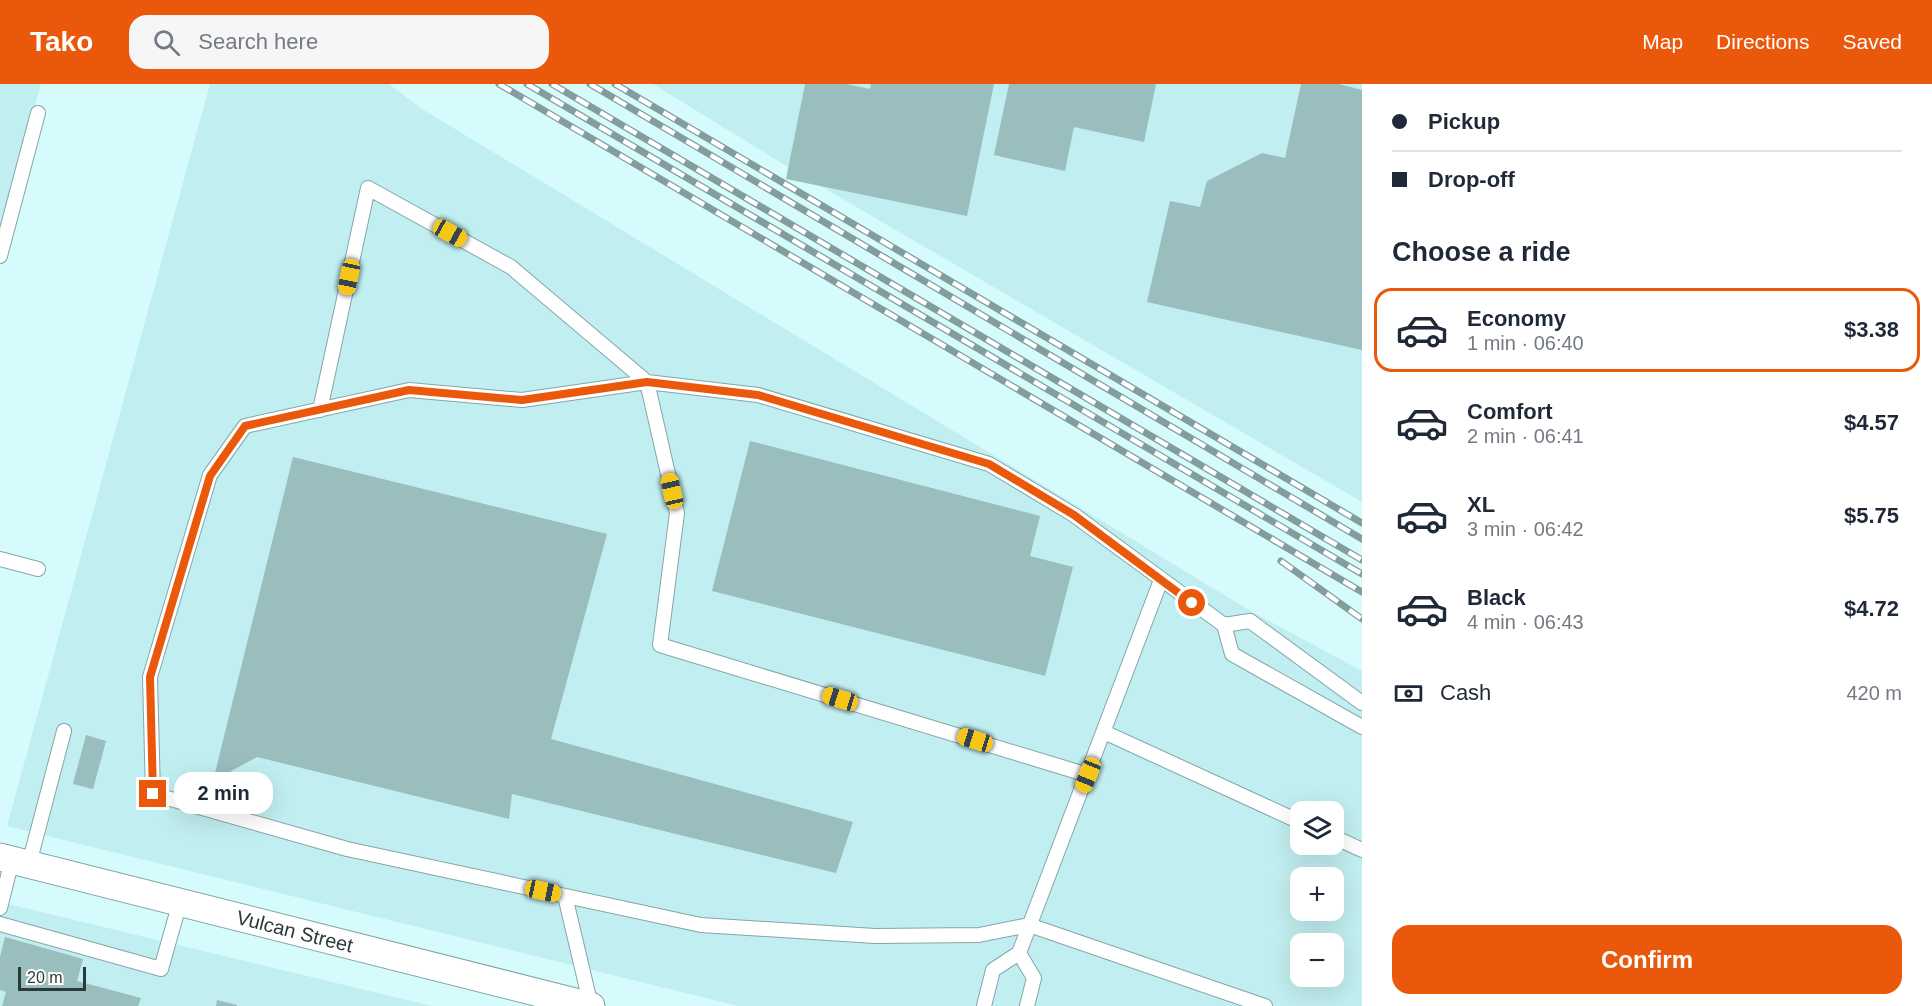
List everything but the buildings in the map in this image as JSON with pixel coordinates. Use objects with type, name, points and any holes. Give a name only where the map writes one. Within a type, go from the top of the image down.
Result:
[{"type":"street","name":"Vulcan Street","points":[[13,860],[591,1006]]},
{"type":"lane","points":[[0,256],[38,113]]},
{"type":"lane","points":[[320,410],[368,188],[511,267],[647,382],[677,513],[660,645],[1088,775]]},
{"type":"lane","points":[[1264,1006],[1029,925],[979,935],[875,936],[713,926],[347,849],[153,794],[150,677],[210,476],[245,426],[409,390],[522,400],[647,382],[758,395],[989,464],[1074,515],[1224,625],[1232,654],[1362,727]]},
{"type":"lane","points":[[0,559],[38,569]]},
{"type":"lane","points":[[984,1006],[993,970],[1019,952],[1161,580]]},
{"type":"lane","points":[[1224,625],[1250,621],[1362,703]]},
{"type":"lane","points":[[0,908],[13,860],[64,731]]},
{"type":"lane","points":[[1104,732],[1290,817]]},
{"type":"lane","points":[[1344,842],[1362,850]]},
{"type":"lane","points":[[565,896],[591,1006]]},
{"type":"lane","points":[[0,924],[161,969],[180,902]]},
{"type":"lane","points":[[1019,952],[1034,978],[1028,1006]]},
{"type":"shaded area","points":[[0,84],[41,84],[0,233]]},
{"type":"shaded area","points":[[210,84],[389,84],[422,109],[1254,613],[1362,671],[1362,1006],[738,1006],[7,826]]},
{"type":"shaded area","points":[[653,84],[1362,84],[1362,502],[798,173]]},
{"type":"shaded area","points":[[0,902],[432,1006],[0,1006]]},
{"type":"railway","points":[[499,84],[1362,592]]},
{"type":"railway","points":[[527,84],[1362,574]]},
{"type":"railway","points":[[552,84],[1362,560]]},
{"type":"railway","points":[[590,84],[1362,539]]},
{"type":"railway","points":[[615,84],[1362,523]]},
{"type":"railway","points":[[1281,561],[1362,619]]},
{"type":"route","points":[[153,794],[150,677],[210,476],[245,426],[409,390],[522,400],[647,382],[758,395],[989,464],[1074,515],[1192,603]]}]
